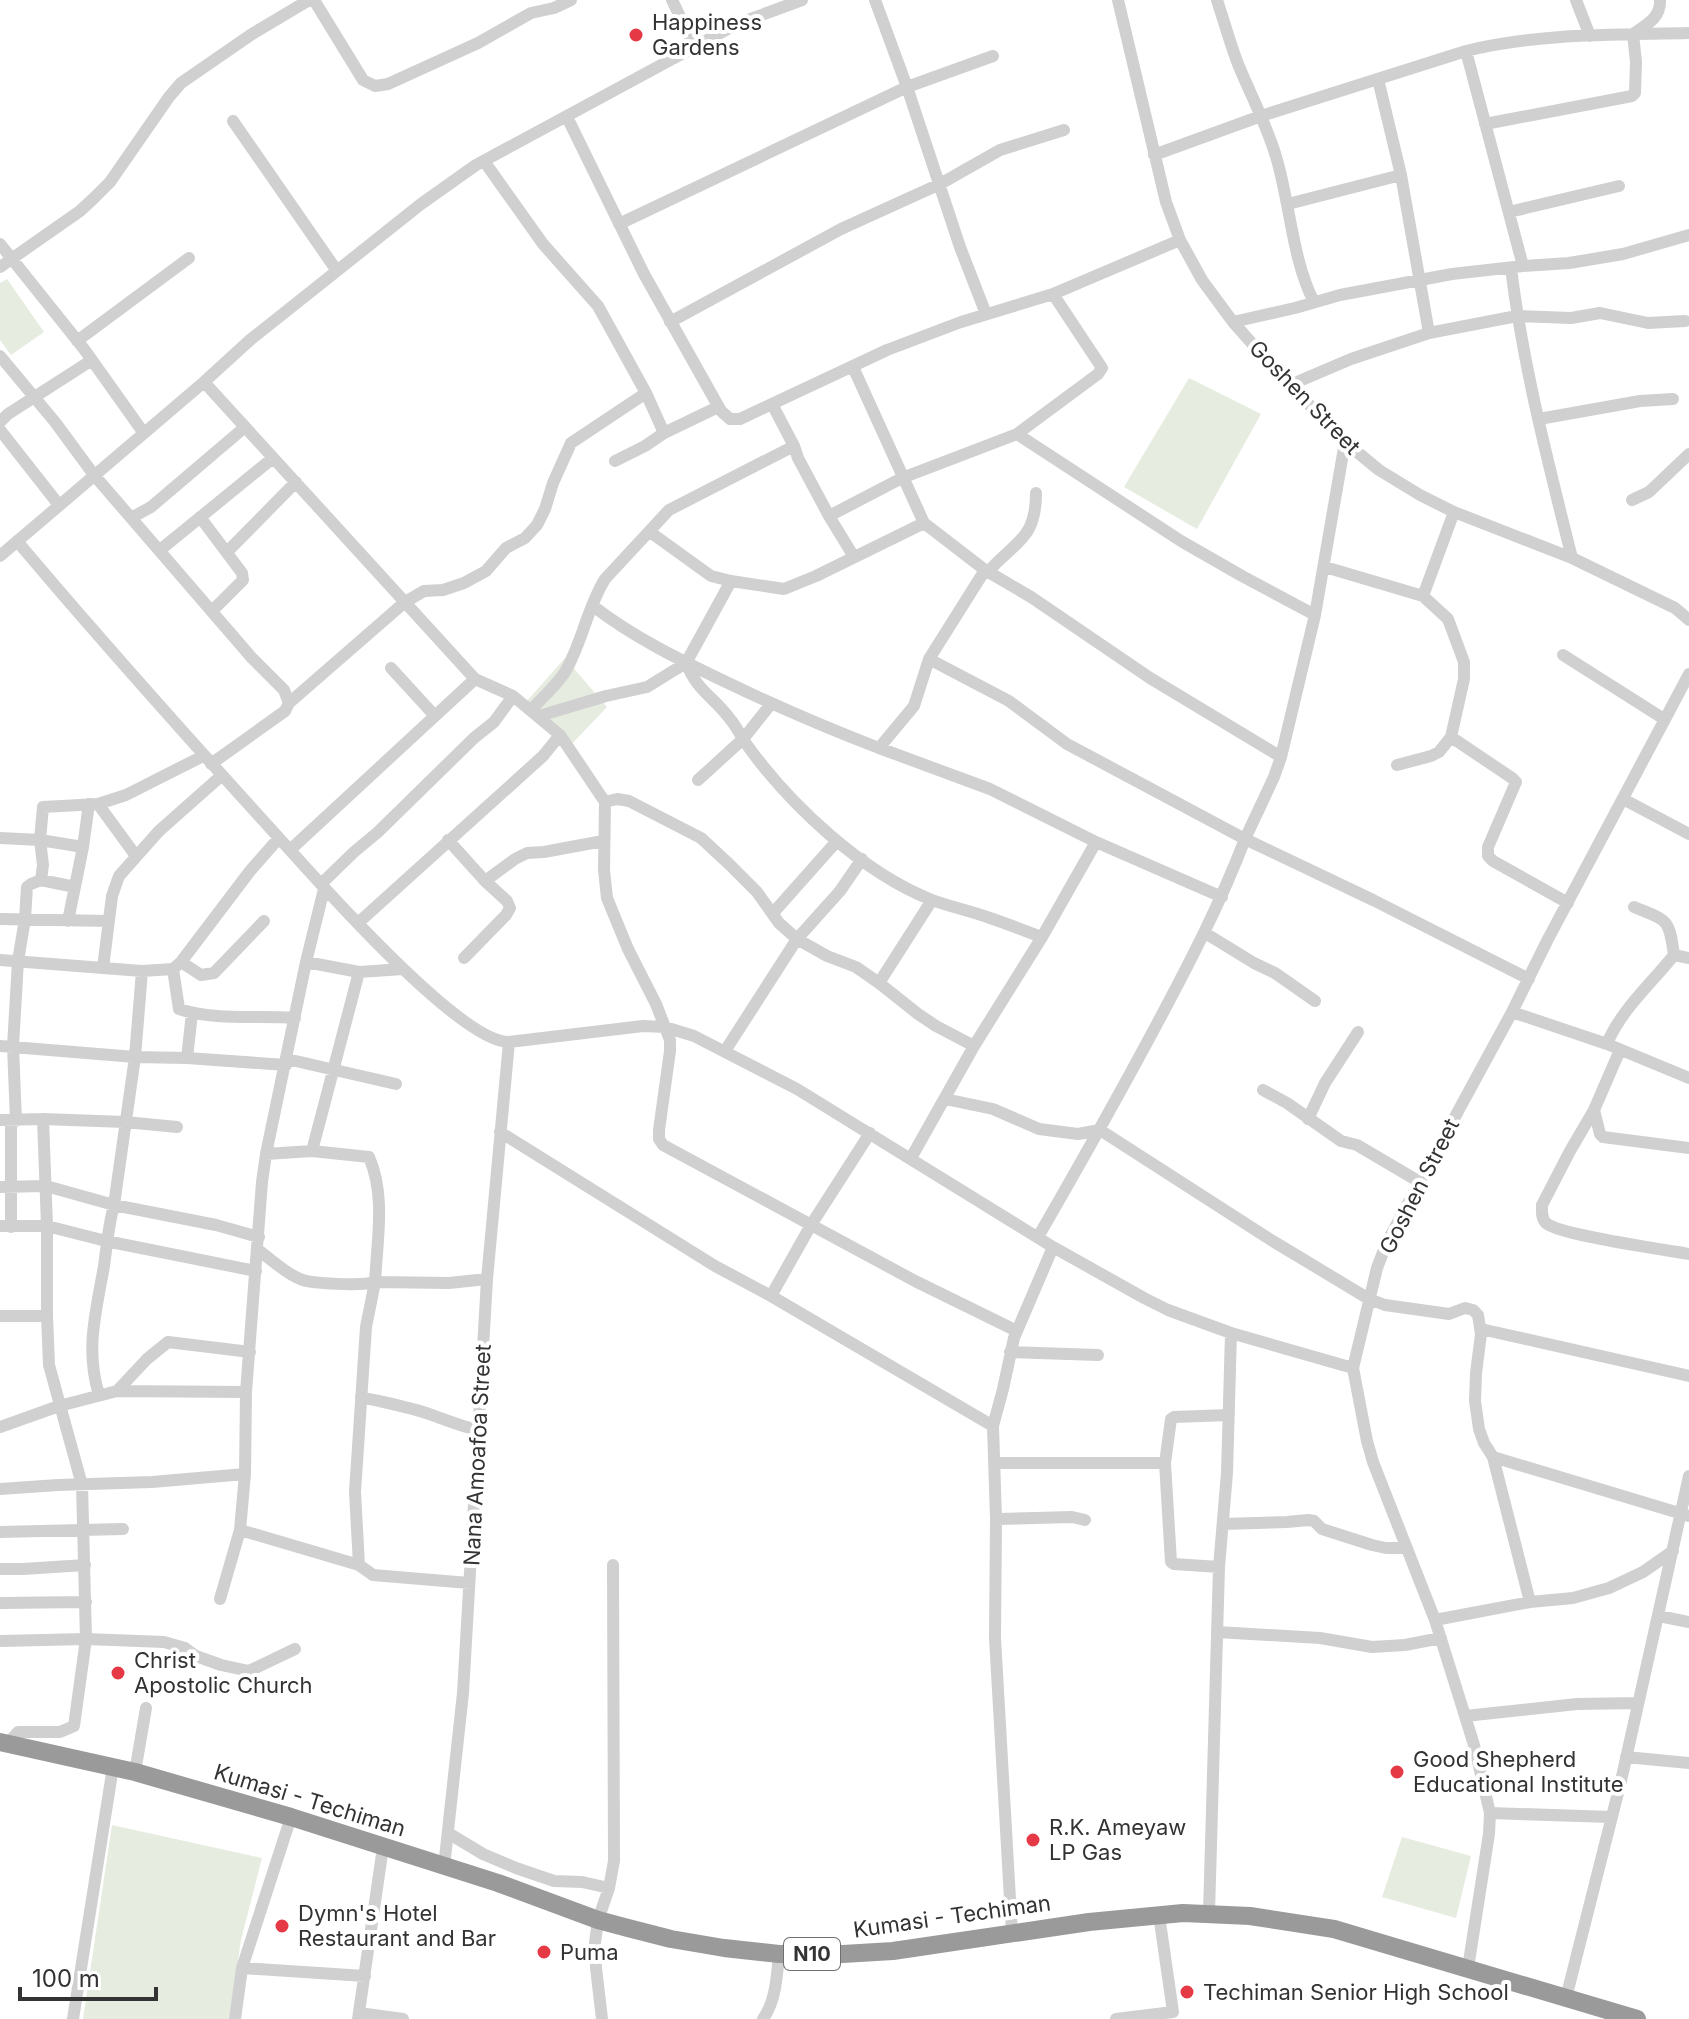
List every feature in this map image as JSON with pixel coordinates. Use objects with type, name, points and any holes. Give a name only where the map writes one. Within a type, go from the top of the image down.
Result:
[{"type":"highway","name":"Kumasi - Techiman","points":[[4,1742],[135,1772],[291,1817],[498,1883],[598,1920],[671,1939],[779,1954],[843,1954],[893,1951],[1089,1922],[1209,1913],[1334,1929],[1637,2019]]},
{"type":"street","points":[[0,267],[80,211],[110,182],[181,83],[305,1],[363,80],[375,86],[388,84],[478,43],[531,13],[571,0]]},
{"type":"street","points":[[672,0],[695,48]]},
{"type":"street","points":[[0,556],[250,340],[421,204],[484,161],[737,24],[802,0]]},
{"type":"street","points":[[875,0],[986,314]]},
{"type":"street","name":"Goshen Street","points":[[1118,0],[1166,202],[1180,240],[1202,280],[1233,322],[1290,385],[1345,442],[1379,470],[1420,495],[1454,512],[1572,558],[1675,608],[1689,620]]},
{"type":"street","points":[[1217,0],[1238,63],[1276,157],[1300,265],[1314,302]]},
{"type":"street","points":[[1576,0],[1590,36]]},
{"type":"street","points":[[1633,34],[1651,22],[1658,13],[1660,0]]},
{"type":"street","points":[[1154,155],[1261,116],[1498,43],[1525,39],[1689,33]]},
{"type":"street","points":[[1485,124],[1632,96],[1635,93],[1636,62],[1633,34]]},
{"type":"street","points":[[1466,51],[1509,212],[1517,267],[1517,316],[1572,558]]},
{"type":"street","points":[[619,224],[907,87],[993,56]]},
{"type":"street","points":[[1378,79],[1401,175],[1429,333]]},
{"type":"street","points":[[567,117],[670,322],[718,407],[730,419],[740,419],[887,350],[961,322],[1053,294],[1180,240]]},
{"type":"street","points":[[233,121],[337,271]]},
{"type":"street","points":[[670,322],[841,229],[940,184],[1000,150],[1064,130]]},
{"type":"street","points":[[484,161],[543,244],[598,306],[646,393],[664,433]]},
{"type":"street","points":[[1288,204],[1401,175]]},
{"type":"street","points":[[1509,212],[1619,186]]},
{"type":"street","points":[[1233,322],[1340,295],[1452,274],[1569,263],[1623,254],[1689,235]]},
{"type":"street","points":[[0,244],[92,360],[143,432]]},
{"type":"street","points":[[77,341],[189,258]]},
{"type":"street","points":[[829,516],[902,478],[1017,434],[1098,374],[1102,368],[1053,294]]},
{"type":"street","points":[[1290,385],[1385,346],[1429,333],[1517,316],[1571,318],[1600,313],[1648,323],[1685,321]]},
{"type":"street","points":[[0,356],[94,475],[252,658],[284,690],[289,703]]},
{"type":"street","points":[[0,422],[92,360]]},
{"type":"street","points":[[853,367],[924,523],[986,571],[1031,597],[1150,678],[1281,757]]},
{"type":"street","points":[[204,382],[475,679],[513,696],[560,735],[605,802],[603,841],[607,898],[670,1040],[659,1130],[663,1145],[915,1281],[1017,1331]]},
{"type":"street","points":[[41,880],[43,807],[94,804],[126,795],[207,760],[285,711],[289,703],[405,602],[424,591],[443,590],[464,583],[486,571],[506,548],[525,538],[541,517],[571,443],[646,393]]},
{"type":"street","points":[[1539,419],[1640,401],[1673,399]]},
{"type":"street","points":[[772,404],[829,516],[854,557]]},
{"type":"street","points":[[615,461],[718,407]]},
{"type":"street","points":[[131,518],[151,507],[245,427]]},
{"type":"street","points":[[0,430],[59,505]]},
{"type":"street","points":[[1017,434],[1181,541],[1315,615]]},
{"type":"street","points":[[1038,1237],[1100,1130],[1205,933],[1274,777],[1315,615],[1345,442]]},
{"type":"street","points":[[535,713],[564,674],[605,579],[669,510],[794,446]]},
{"type":"street","points":[[1632,500],[1649,492],[1689,454]]},
{"type":"street","points":[[160,550],[273,458]]},
{"type":"street","points":[[227,552],[296,482]]},
{"type":"street","points":[[879,748],[914,706],[929,659],[986,571],[1019,543],[1031,527],[1036,510],[1036,493]]},
{"type":"street","points":[[1423,596],[1454,512]]},
{"type":"street","points":[[200,517],[242,573],[243,580],[212,611]]},
{"type":"street","points":[[650,532],[711,576],[784,589],[924,523]]},
{"type":"street","points":[[17,541],[106,647],[323,886],[403,969],[482,1033],[500,1042],[509,1042],[643,1026],[665,1027],[694,1036],[797,1089],[1124,1288],[1231,1333],[1353,1368]]},
{"type":"street","points":[[1325,567],[1423,596],[1448,619],[1464,662],[1464,679],[1451,737],[1439,752],[1397,765]]},
{"type":"street","points":[[535,713],[647,687],[686,663],[731,581]]},
{"type":"street","points":[[593,606],[654,647],[771,704],[990,789],[1096,842],[1222,897]]},
{"type":"street","points":[[1563,655],[1664,719]]},
{"type":"street","points":[[929,659],[1009,701],[1067,744],[1245,839],[1529,979]]},
{"type":"street","points":[[686,663],[692,678],[731,720],[743,739],[807,814],[837,841],[905,887],[932,900],[1042,937]]},
{"type":"street","points":[[391,668],[435,716]]},
{"type":"street","name":"Goshen Street","points":[[1468,1968],[1490,1813],[1474,1745],[1435,1620],[1373,1462],[1353,1368],[1369,1299],[1387,1242],[1689,674]]},
{"type":"street","points":[[290,850],[475,679]]},
{"type":"street","points":[[220,1599],[240,1530],[245,1474],[246,1392],[266,1154],[323,886],[354,852],[494,722],[513,696]]},
{"type":"street","points":[[698,780],[743,739],[771,704]]},
{"type":"street","points":[[358,923],[543,756],[560,735]]},
{"type":"street","points":[[1451,737],[1516,782],[1488,847],[1488,856],[1568,903]]},
{"type":"street","points":[[103,968],[112,896],[119,876],[159,831],[221,776]]},
{"type":"street","points":[[605,802],[617,799],[629,801],[701,838],[797,939],[827,956],[856,967],[918,1014],[974,1046]]},
{"type":"street","points":[[1623,799],[1689,834]]},
{"type":"street","points":[[68,921],[94,804]]},
{"type":"street","points":[[94,804],[136,856]]},
{"type":"street","points":[[0,838],[83,847]]},
{"type":"street","points":[[279,838],[177,966],[179,1009],[192,1013],[295,1018]]},
{"type":"street","points":[[448,840],[507,901],[510,908],[464,958]]},
{"type":"street","points":[[485,881],[527,853],[603,841]]},
{"type":"street","points":[[773,913],[837,841]]},
{"type":"street","points":[[911,1158],[1096,842]]},
{"type":"street","points":[[725,1051],[797,939],[840,891],[862,859]]},
{"type":"street","points":[[75,887],[41,880],[27,887],[7,1046],[9,1121],[6,1226],[47,1226],[256,1271]]},
{"type":"street","points":[[879,983],[932,900]]},
{"type":"street","points":[[1607,1044],[1624,1013],[1674,955],[1670,929],[1662,919],[1634,907]]},
{"type":"street","points":[[0,919],[109,921]]},
{"type":"street","points":[[0,960],[142,971],[177,966],[207,975],[214,973],[264,921]]},
{"type":"street","points":[[1205,933],[1275,973],[1315,1001]]},
{"type":"street","points":[[1674,955],[1689,958]]},
{"type":"street","points":[[306,962],[359,972],[403,969]]},
{"type":"street","points":[[99,1395],[92,1369],[93,1324],[135,1057],[142,971]]},
{"type":"street","points":[[312,1151],[359,972]]},
{"type":"street","points":[[1512,1012],[1607,1044],[1689,1078]]},
{"type":"street","points":[[187,1058],[192,1013]]},
{"type":"street","points":[[1308,1119],[1325,1083],[1358,1032]]},
{"type":"street","name":"Nana Amoafoa Street","points":[[444,1867],[463,1693],[487,1279],[509,1042]]},
{"type":"street","points":[[7,1046],[135,1057],[287,1062],[396,1084]]},
{"type":"street","points":[[1620,1050],[1594,1110],[1542,1205],[1541,1215],[1547,1224],[1611,1241],[1689,1254]]},
{"type":"street","points":[[1263,1090],[1341,1141],[1357,1145],[1418,1181]]},
{"type":"street","points":[[945,1099],[993,1109],[1039,1129],[1078,1134],[1100,1130],[1369,1299],[1385,1305],[1449,1314],[1465,1308],[1473,1310],[1478,1315],[1481,1329],[1475,1401],[1479,1429],[1493,1457],[1530,1602]]},
{"type":"street","points":[[1594,1110],[1603,1137],[1689,1148]]},
{"type":"street","points":[[9,1121],[43,1119],[177,1127]]},
{"type":"street","points":[[4,1742],[18,1732],[60,1732],[74,1726],[86,1639],[82,1485],[49,1365],[43,1119]]},
{"type":"street","points":[[500,1132],[715,1266],[993,1426]]},
{"type":"street","points":[[771,1296],[811,1225],[870,1133]]},
{"type":"street","points":[[266,1154],[312,1151],[369,1157],[378,1186],[375,1282],[366,1327],[355,1492],[359,1565]]},
{"type":"street","points":[[5,1187],[46,1186],[114,1205],[216,1225],[259,1243],[297,1278],[307,1281],[361,1284],[449,1283],[487,1279]]},
{"type":"street","points":[[1012,1934],[995,1638],[993,1426],[1017,1331],[1053,1247]]},
{"type":"street","points":[[0,1316],[47,1316]]},
{"type":"street","points":[[1481,1329],[1689,1376]]},
{"type":"street","points":[[1209,1913],[1219,1567],[1231,1333]]},
{"type":"street","points":[[117,1391],[168,1342],[250,1352]]},
{"type":"street","points":[[1010,1352],[1098,1355]]},
{"type":"street","points":[[0,1427],[59,1406],[117,1391],[246,1392]]},
{"type":"street","points":[[361,1397],[409,1408],[478,1430]]},
{"type":"street","points":[[1219,1567],[1171,1562],[1165,1463],[1171,1419],[1229,1415]]},
{"type":"street","points":[[1493,1457],[1685,1515]]},
{"type":"street","points":[[995,1463],[1165,1463]]},
{"type":"street","points":[[0,1489],[245,1474]]},
{"type":"street","points":[[1566,1998],[1673,1551],[1685,1515],[1689,1476]]},
{"type":"street","points":[[996,1519],[1072,1517],[1085,1520]]},
{"type":"street","points":[[1223,1524],[1308,1520],[1314,1521],[1322,1529],[1372,1545],[1406,1548]]},
{"type":"street","points":[[0,1532],[123,1529]]},
{"type":"street","points":[[240,1530],[359,1565],[373,1575],[469,1583]]},
{"type":"street","points":[[1435,1620],[1530,1602],[1573,1598],[1609,1588],[1643,1572],[1673,1551]]},
{"type":"street","points":[[0,1569],[85,1565]]},
{"type":"street","points":[[602,2019],[595,1956],[598,1920],[614,1861],[613,1565]]},
{"type":"street","points":[[0,1603],[86,1602]]},
{"type":"street","points":[[1659,1616],[1689,1622]]},
{"type":"street","points":[[1217,1632],[1320,1638],[1372,1647],[1441,1638]]},
{"type":"street","points":[[0,1641],[86,1639],[164,1642],[221,1665],[249,1671],[295,1649]]},
{"type":"street","points":[[1465,1716],[1577,1704],[1638,1703]]},
{"type":"street","points":[[135,1772],[146,1708]]},
{"type":"street","points":[[1626,1757],[1689,1763]]},
{"type":"street","points":[[73,2019],[113,1767]]},
{"type":"street","points":[[1490,1813],[1611,1817]]},
{"type":"street","points":[[235,2019],[242,1968],[291,1817]]},
{"type":"street","points":[[448,1833],[483,1854],[554,1881],[582,1882],[609,1888]]},
{"type":"street","points":[[383,1847],[359,2016],[403,2019]]},
{"type":"street","points":[[1116,2019],[1173,2012],[1159,1915]]},
{"type":"street","points":[[763,2019],[767,2016],[775,1989],[779,1954]]},
{"type":"street","points":[[242,1968],[365,1976]]},
{"type":"shaded area","points":[[7,279],[44,332],[11,355],[0,340],[0,283]]},
{"type":"shaded area","points":[[1189,378],[1261,414],[1197,529],[1124,487]]},
{"type":"shaded area","points":[[565,658],[607,707],[569,747],[526,702]]},
{"type":"shaded area","points":[[112,1825],[262,1858],[241,1940],[229,2019],[83,2019]]},
{"type":"shaded area","points":[[1402,1837],[1471,1856],[1456,1918],[1382,1897]]},
{"type":"place","name":"Happiness Gardens","points":[[636,35]]},
{"type":"place","name":"Christ Apostolic Church","points":[[118,1673]]},
{"type":"place","name":"Good Shepherd Educational Institute","points":[[1397,1772]]},
{"type":"place","name":"R.K. Ameyaw LP Gas","points":[[1033,1840]]},
{"type":"place","name":"Dymn's Hotel Restaurant and Bar","points":[[282,1926]]},
{"type":"place","name":"Puma","points":[[544,1952]]},
{"type":"place","name":"Techiman Senior High School","points":[[1187,1992]]}]
